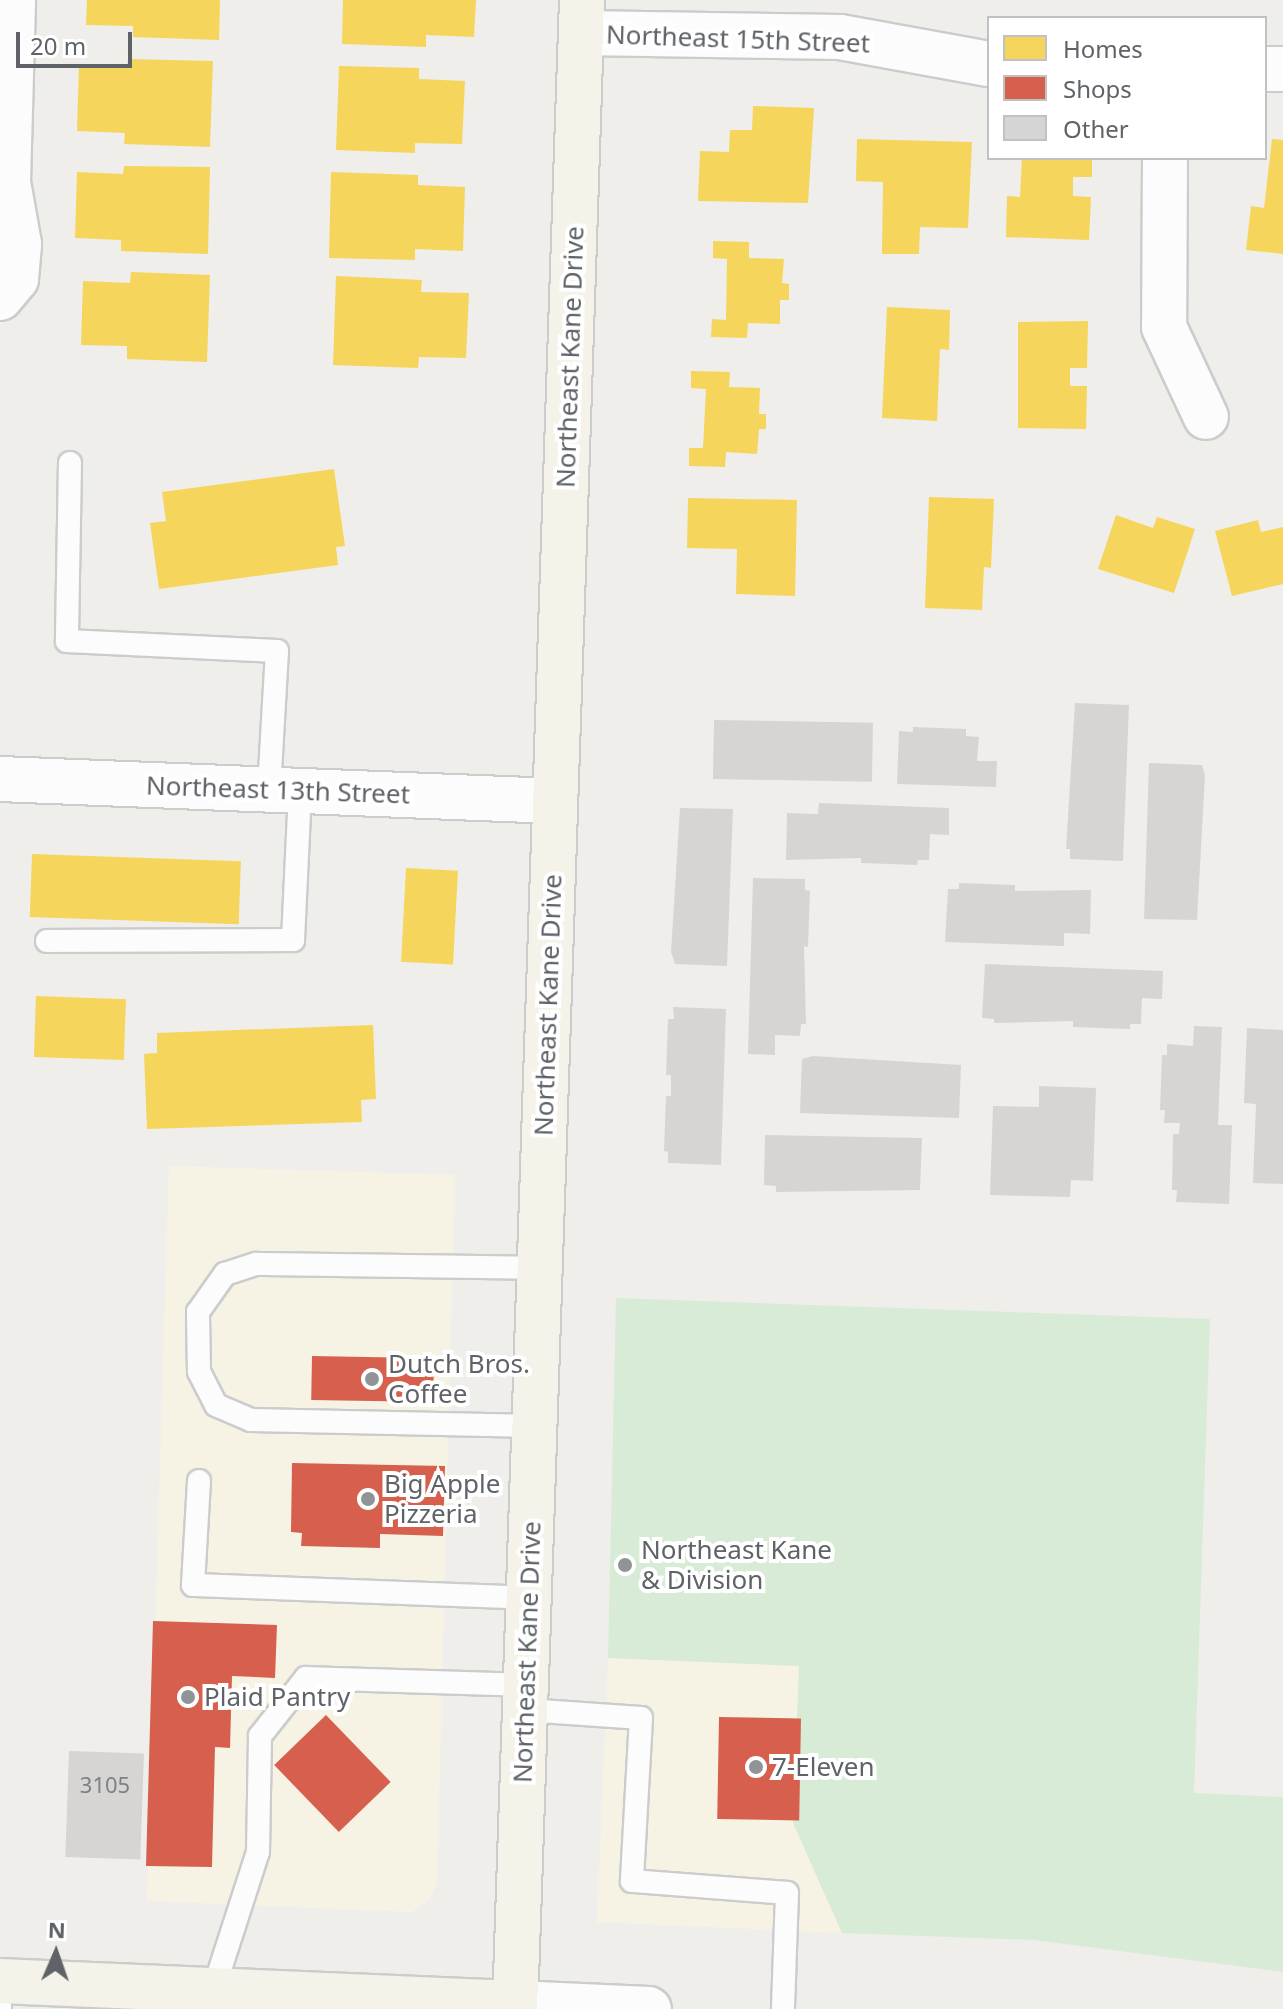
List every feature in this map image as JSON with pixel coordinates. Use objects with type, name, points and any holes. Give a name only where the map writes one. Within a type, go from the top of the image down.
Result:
[{"type":"main road","name":"Northeast Kane Drive","points":[[515,2006],[582,16]]},
{"type":"main road","points":[[0,1981],[515,2006]]},
{"type":"street","points":[[0,298],[16,279],[19,244],[4,184],[13,0]]},
{"type":"street","name":"Northeast 15th Street","points":[[582,16],[840,37],[987,64]]},
{"type":"street","points":[[1165,160],[1164,327],[1206,417]]},
{"type":"street","name":"Northeast 13th Street","points":[[0,779],[555,801]]},
{"type":"street","points":[[515,2006],[649,2009]]},
{"type":"lane","points":[[47,941],[293,940],[277,651],[67,641],[70,463]]},
{"type":"lane","points":[[535,1426],[251,1420],[216,1405],[199,1372],[198,1312],[225,1274],[256,1264],[540,1268]]},
{"type":"lane","points":[[199,1481],[193,1585],[529,1598]]},
{"type":"lane","points":[[213,1991],[258,1852],[260,1736],[306,1678],[526,1698],[641,1718],[632,1881],[787,1893],[783,2009]]},
{"type":"lane","points":[[0,1981],[0,2009]]},
{"type":"shaded area","points":[[169,1166],[455,1175],[437,1882],[429,1900],[412,1912],[147,1901]]},
{"type":"shaded area","points":[[608,1658],[799,1666],[793,1823],[842,1933],[597,1922]]},
{"type":"green space","points":[[616,1298],[1210,1319],[1194,1793],[1283,1797],[1283,1972],[1034,1940],[842,1933],[793,1823],[799,1666],[608,1658]]},
{"type":"building: Homes","points":[[87,0],[220,0],[219,40],[133,37],[133,26],[86,25]]},
{"type":"building: Homes","points":[[343,0],[476,0],[474,37],[426,35],[426,47],[342,44]]},
{"type":"building: Homes","points":[[128,59],[213,61],[210,147],[124,144],[125,133],[77,131],[79,66],[127,68]]},
{"type":"building: Homes","points":[[339,66],[419,68],[419,79],[465,81],[462,144],[415,143],[415,153],[336,150]]},
{"type":"building: Homes","points":[[753,106],[814,108],[808,203],[698,201],[700,151],[729,152],[730,130],[752,130]]},
{"type":"building: Homes","points":[[857,139],[972,142],[968,228],[920,227],[919,254],[882,254],[883,182],[856,181]]},
{"type":"building: Homes","points":[[1272,139],[1283,140],[1283,254],[1246,250],[1251,206],[1264,208]]},
{"type":"building: Homes","points":[[1022,160],[1092,160],[1092,177],[1073,177],[1073,196],[1091,197],[1089,240],[1006,237],[1007,196],[1020,197]]},
{"type":"building: Homes","points":[[124,166],[210,167],[208,254],[121,251],[121,240],[75,238],[77,172],[123,174]]},
{"type":"building: Homes","points":[[331,172],[418,175],[418,185],[465,187],[463,251],[415,249],[415,260],[329,258]]},
{"type":"building: Homes","points":[[713,241],[749,242],[749,258],[784,259],[782,283],[789,284],[789,300],[780,300],[780,324],[748,323],[747,338],[711,337],[712,319],[726,320],[727,259],[713,258]]},
{"type":"building: Homes","points":[[131,272],[210,275],[207,362],[127,359],[127,346],[81,345],[83,281],[130,283]]},
{"type":"building: Homes","points":[[336,276],[422,280],[421,292],[469,293],[466,358],[419,357],[418,368],[333,365]]},
{"type":"building: Homes","points":[[887,307],[950,310],[949,350],[940,349],[937,421],[882,418]]},
{"type":"building: Homes","points":[[1088,321],[1087,368],[1070,368],[1070,386],[1087,386],[1086,429],[1018,428],[1018,322]]},
{"type":"building: Homes","points":[[691,371],[730,372],[729,387],[760,388],[759,414],[766,414],[766,429],[759,429],[757,454],[726,452],[725,467],[689,466],[689,448],[703,448],[706,389],[691,388]]},
{"type":"building: Homes","points":[[334,469],[345,546],[336,547],[338,565],[159,589],[150,523],[166,521],[162,492]]},
{"type":"building: Homes","points":[[929,497],[994,499],[991,568],[984,567],[982,610],[925,608]]},
{"type":"building: Homes","points":[[688,498],[797,500],[795,596],[736,594],[737,549],[687,548]]},
{"type":"building: Homes","points":[[1116,515],[1153,528],[1157,517],[1195,529],[1174,593],[1098,569]]},
{"type":"building: Homes","points":[[1258,520],[1261,532],[1283,527],[1283,584],[1232,596],[1215,531]]},
{"type":"building: Homes","points":[[32,854],[241,861],[239,924],[30,917]]},
{"type":"building: Homes","points":[[406,868],[458,871],[453,965],[401,962]]},
{"type":"building: Homes","points":[[36,996],[126,999],[124,1060],[34,1057]]},
{"type":"building: Homes","points":[[373,1025],[376,1099],[361,1100],[362,1122],[147,1129],[144,1054],[157,1053],[157,1033]]},
{"type":"building: Shops","name":"Dutch Bros. Coffee","points":[[312,1356],[434,1358],[433,1402],[311,1400]]},
{"type":"building: Shops","name":"Big Apple Pizzeria","points":[[292,1463],[445,1466],[443,1536],[380,1534],[380,1548],[301,1546],[302,1533],[291,1532]]},
{"type":"building: Shops","points":[[153,1621],[277,1625],[275,1678],[232,1676],[230,1748],[215,1747],[212,1867],[146,1866]]},
{"type":"building: Shops","points":[[326,1715],[391,1782],[339,1832],[274,1765]]},
{"type":"building: Shops","points":[[719,1717],[801,1718],[799,1820],[717,1819]]},
{"type":"building: Other","points":[[1075,703],[1129,705],[1123,861],[1070,859],[1070,849],[1066,849]]},
{"type":"building: Other","points":[[714,720],[873,723],[872,782],[713,779]]},
{"type":"building: Other","points":[[913,727],[966,729],[966,736],[979,737],[977,761],[997,761],[996,787],[897,784],[899,731],[913,732]]},
{"type":"building: Other","points":[[1149,763],[1202,765],[1205,775],[1197,920],[1144,919]]},
{"type":"building: Other","points":[[819,803],[949,808],[949,835],[930,834],[929,860],[918,860],[917,865],[861,863],[861,858],[786,860],[787,813],[818,814]]},
{"type":"building: Other","points":[[680,808],[733,809],[727,966],[675,964],[671,952]]},
{"type":"building: Other","points":[[753,878],[805,879],[805,890],[810,891],[808,947],[804,946],[806,1024],[801,1024],[800,1036],[775,1035],[775,1055],[748,1054]]},
{"type":"building: Other","points":[[959,883],[1015,885],[1015,891],[1091,890],[1090,934],[1064,933],[1064,946],[945,942],[948,889],[959,889]]},
{"type":"building: Other","points":[[985,964],[1163,971],[1162,999],[1142,998],[1141,1024],[1130,1024],[1130,1029],[1073,1027],[1073,1021],[994,1023],[994,1019],[982,1018]]},
{"type":"building: Other","points":[[673,1007],[726,1009],[721,1165],[668,1163],[668,1152],[664,1151],[666,1096],[671,1096],[671,1075],[666,1075],[668,1019],[674,1019]]},
{"type":"building: Other","points":[[1194,1026],[1222,1027],[1218,1125],[1232,1125],[1229,1204],[1176,1202],[1177,1190],[1172,1190],[1173,1134],[1179,1134],[1180,1123],[1164,1123],[1165,1110],[1160,1110],[1162,1055],[1167,1055],[1167,1044],[1193,1046]]},
{"type":"building: Other","points":[[1247,1028],[1283,1030],[1283,1184],[1253,1183],[1256,1104],[1244,1103]]},
{"type":"building: Other","points":[[813,1056],[961,1065],[959,1118],[800,1113],[802,1059]]},
{"type":"building: Other","points":[[1039,1086],[1096,1088],[1093,1181],[1071,1180],[1070,1197],[990,1195],[993,1106],[1039,1107]]},
{"type":"building: Other","points":[[765,1135],[922,1138],[920,1190],[776,1192],[776,1186],[764,1185]]},
{"type":"building: Other","points":[[69,1751],[144,1754],[140,1860],[65,1857]]},
{"type":"place","name":"Dutch Bros. Coffee","points":[[372,1379]]},
{"type":"place","name":"Big Apple Pizzeria","points":[[368,1499]]},
{"type":"place","name":"Northeast Kane & Division","points":[[625,1565]]},
{"type":"place","name":"Plaid Pantry","points":[[188,1697]]},
{"type":"place","name":"7-Eleven","points":[[756,1767]]}]
